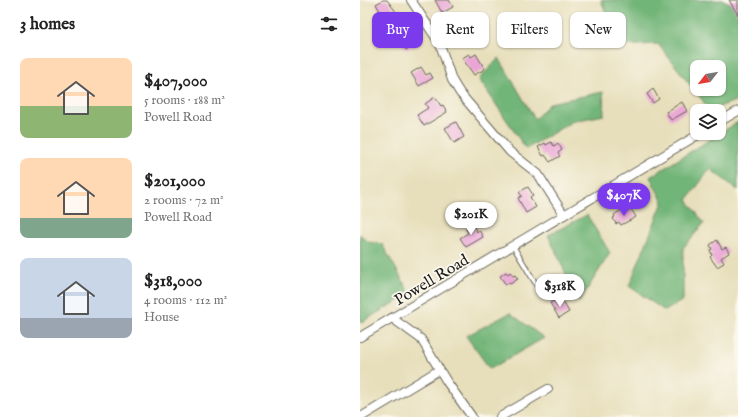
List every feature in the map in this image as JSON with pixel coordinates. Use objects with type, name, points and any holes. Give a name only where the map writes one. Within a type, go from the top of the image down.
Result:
[{"type":"street","points":[[411,0],[440,44],[452,80],[460,93],[510,152],[538,174],[564,215]]},
{"type":"street","points":[[726,118],[738,111]]},
{"type":"street","name":"Powell Road","points":[[360,337],[690,140]]},
{"type":"street","points":[[392,318],[421,339],[439,370],[472,417]]},
{"type":"street","points":[[361,417],[439,370]]},
{"type":"street","points":[[500,417],[548,389]]},
{"type":"lane","points":[[513,246],[542,294]]},
{"type":"green space","points":[[601,0],[723,0],[738,7],[738,100],[726,104],[705,104],[699,96],[726,96],[726,60],[690,60],[690,85],[658,44],[626,46],[626,12],[606,12]]},
{"type":"green space","points":[[499,58],[535,119],[550,103],[603,92],[604,115],[573,121],[526,149],[479,79]]},
{"type":"green space","points":[[738,122],[738,190],[710,169],[687,200],[704,223],[683,248],[683,300],[665,311],[629,286],[663,202],[650,177],[709,140],[726,140],[726,130]]},
{"type":"green space","points":[[587,215],[610,253],[579,302],[548,235]]},
{"type":"green space","points":[[360,234],[368,242],[382,244],[410,294],[360,323]]},
{"type":"green space","points":[[510,313],[544,338],[490,369],[466,336]]},
{"type":"building","points":[[383,0],[387,0],[396,12],[378,12],[380,11],[376,4]]},
{"type":"building","points":[[435,0],[449,0],[453,7],[441,12]]},
{"type":"building","points":[[729,0],[738,0],[738,15]]},
{"type":"building","points":[[469,54],[471,57],[476,54],[485,69],[474,75],[462,58]]},
{"type":"building","points":[[421,67],[426,75],[430,73],[433,78],[419,86],[411,73]]},
{"type":"building","points":[[653,89],[659,99],[653,103],[647,94]]},
{"type":"building","points":[[435,97],[441,106],[443,105],[447,112],[424,126],[417,115],[428,108],[425,104]]},
{"type":"building","points":[[682,102],[687,111],[671,120],[666,112]]},
{"type":"building","points":[[456,122],[464,137],[454,143],[445,128]]},
{"type":"building","points":[[551,142],[554,146],[558,143],[562,150],[558,153],[560,156],[550,162],[545,155],[543,156],[538,147],[545,143],[546,145]]},
{"type":"building","points":[[528,187],[533,195],[530,197],[536,207],[526,213],[518,198],[522,196],[519,192]]},
{"type":"building","points":[[623,209],[625,212],[631,209],[636,217],[621,225],[619,222],[616,224],[613,218],[615,217],[614,215]]},
{"type":"building","points":[[473,225],[477,232],[479,230],[483,237],[466,247],[460,238],[468,233],[466,229]]},
{"type":"building","points":[[717,240],[722,249],[726,247],[729,253],[721,258],[724,263],[717,267],[710,257],[712,255],[710,250],[712,249],[710,245]]},
{"type":"building","points":[[506,272],[508,274],[510,272],[518,279],[510,284],[509,282],[506,285],[500,276]]},
{"type":"building","points":[[560,297],[569,312],[559,318],[550,303]]}]
